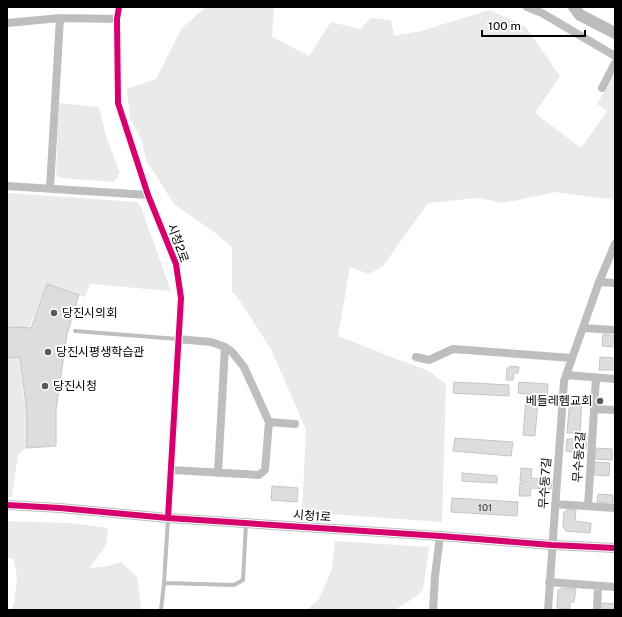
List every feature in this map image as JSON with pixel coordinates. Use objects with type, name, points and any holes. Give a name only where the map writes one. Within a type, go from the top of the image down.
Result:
[{"type":"street","name":"시청2로","points":[[118,7],[118,103],[148,195],[176,264],[181,298],[168,518]]},
{"type":"street","points":[[528,7],[542,13],[615,56]]},
{"type":"street","points":[[50,188],[60,18]]},
{"type":"street","points":[[7,22],[60,18],[118,19]]},
{"type":"street","points":[[602,88],[615,63]]},
{"type":"street","points":[[7,186],[148,195]]},
{"type":"street","name":"무수동7길","points":[[548,610],[564,381],[599,282],[615,244]]},
{"type":"street","points":[[599,282],[615,283]]},
{"type":"street","points":[[583,328],[615,330]]},
{"type":"street","points":[[171,470],[259,475],[266,470],[269,422],[244,367],[232,352],[225,347],[211,342],[178,339]]},
{"type":"street","points":[[218,473],[225,347]]},
{"type":"street","points":[[416,357],[429,360],[453,349],[572,358]]},
{"type":"street","points":[[224,363],[226,359],[233,360],[244,367]]},
{"type":"street","points":[[566,375],[615,378]]},
{"type":"street","name":"무수동2길","points":[[588,506],[596,378]]},
{"type":"street","points":[[594,409],[615,410]]},
{"type":"street","points":[[269,422],[294,424]]},
{"type":"street","points":[[555,504],[615,508]]},
{"type":"street","name":"시청1로","points":[[7,505],[60,508],[168,518],[552,545],[615,548]]},
{"type":"street","points":[[433,610],[435,576],[440,536]]},
{"type":"street","points":[[549,582],[615,586]]},
{"type":"street","points":[[597,610],[598,586]]},
{"type":"lane","points":[[75,331],[178,339]]},
{"type":"lane","points":[[161,610],[168,518]]},
{"type":"lane","points":[[164,583],[234,585],[243,580],[246,523]]},
{"type":"shaded area","points":[[206,7],[274,7],[272,37],[309,56],[331,22],[360,29],[371,18],[391,20],[394,36],[421,31],[489,10],[525,26],[560,76],[535,113],[581,148],[607,111],[597,104],[615,74],[615,200],[555,192],[503,203],[478,198],[428,203],[383,266],[369,274],[350,267],[338,336],[429,371],[446,384],[442,522],[302,512],[306,430],[271,349],[238,298],[232,292],[232,247],[214,232],[174,204],[146,160],[142,141],[130,118],[127,89],[156,79],[182,28]]},
{"type":"shaded area","points":[[59,103],[99,107],[106,136],[120,173],[114,182],[60,178],[56,174]]},
{"type":"shaded area","points":[[7,193],[137,202],[141,207],[171,291],[90,284],[85,297],[47,284],[29,328],[7,328]]},
{"type":"shaded area","points":[[20,357],[23,393],[27,414],[27,448],[18,454],[12,497],[7,496],[7,358]]},
{"type":"shaded area","points":[[7,521],[71,523],[108,528],[106,545],[90,568],[108,566],[121,562],[137,577],[141,610],[11,610],[14,604],[17,577],[14,560],[7,557]]},
{"type":"shaded area","points":[[335,541],[429,547],[423,590],[414,598],[394,610],[307,610],[319,599],[332,569]]},
{"type":"building","points":[[47,284],[79,295],[67,334],[56,410],[56,446],[27,448],[27,414],[20,357],[7,358],[7,328],[31,328]]},
{"type":"building","points":[[603,334],[615,336],[615,347],[602,346]]},
{"type":"building","points":[[600,357],[615,358],[615,370],[599,370]]},
{"type":"building","points":[[510,366],[519,367],[518,373],[514,373],[513,380],[506,380],[507,368],[510,368]]},
{"type":"building","points":[[454,382],[509,385],[509,396],[453,393]]},
{"type":"building","points":[[519,382],[548,384],[547,396],[538,395],[535,436],[523,435],[526,400],[528,400],[528,394],[518,393]]},
{"type":"building","points":[[570,397],[582,398],[580,433],[567,433]]},
{"type":"building","points":[[578,436],[587,436],[586,449],[577,449]]},
{"type":"building","points":[[455,438],[513,442],[511,456],[453,451]]},
{"type":"building","points":[[567,439],[575,439],[574,452],[566,451]]},
{"type":"building","points":[[596,448],[612,449],[612,460],[595,459]]},
{"type":"building","points":[[595,462],[610,463],[609,476],[594,475]]},
{"type":"building","points":[[521,468],[532,469],[531,478],[552,480],[551,489],[531,488],[530,496],[519,496],[520,483],[524,483],[524,481],[520,481]]},
{"type":"building","points":[[462,473],[497,476],[497,483],[462,481]]},
{"type":"building","points":[[272,486],[298,488],[297,502],[271,500]]},
{"type":"building","points":[[598,494],[613,495],[613,503],[597,502]]},
{"type":"building","points":[[452,498],[518,502],[517,516],[451,512]]},
{"type":"building","points":[[568,509],[576,510],[575,521],[591,523],[590,533],[566,531],[563,526],[564,512]]},
{"type":"building","points":[[563,588],[576,589],[574,602],[570,602],[570,609],[557,608],[558,590]]},
{"type":"building","points":[[602,603],[615,604],[615,610],[602,610]]},
{"type":"waterway","points":[[574,7],[580,15],[615,33]]},
{"type":"cycle path","points":[[119,7],[117,19],[118,103],[148,195],[176,264],[181,298],[168,518]]},
{"type":"cycle path","points":[[7,505],[60,508],[168,518],[552,545],[615,548]]},
{"type":"place","name":"당진시의회","points":[[54,313]]},
{"type":"place","name":"당진시평생학습관","points":[[48,352]]},
{"type":"place","name":"당진시청","points":[[45,386]]},
{"type":"place","name":"베들레헴교회","points":[[600,401]]}]
